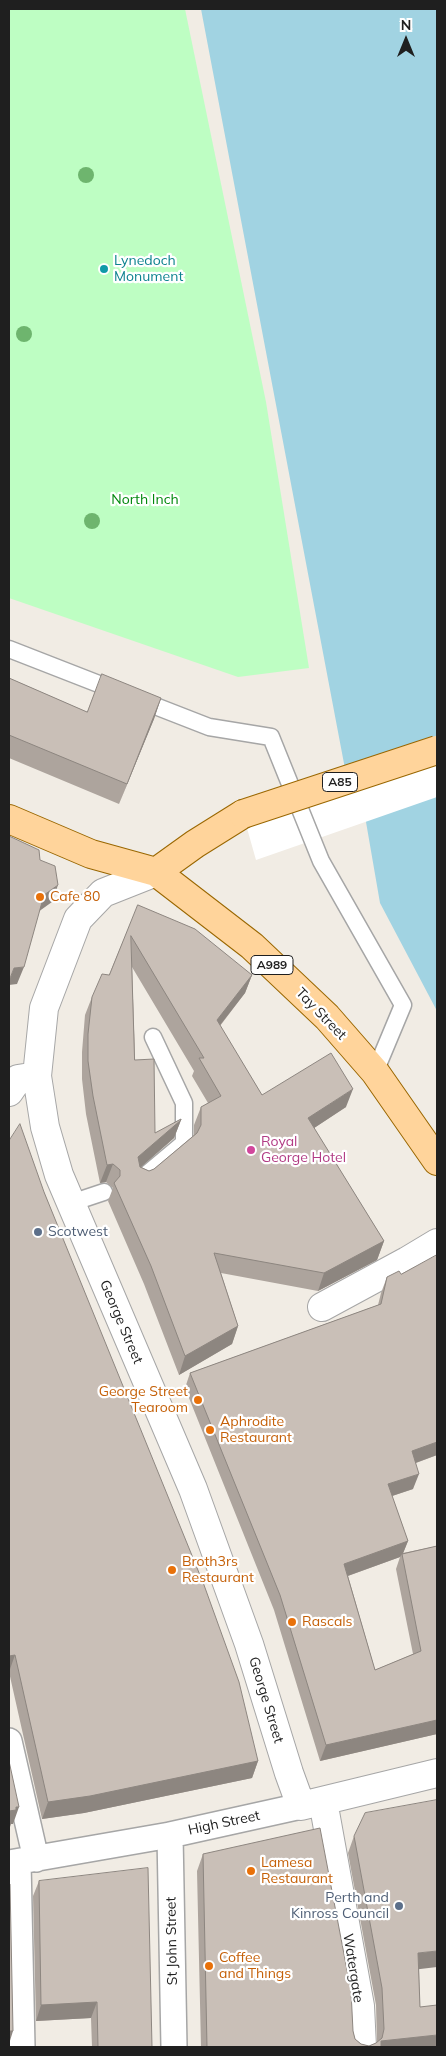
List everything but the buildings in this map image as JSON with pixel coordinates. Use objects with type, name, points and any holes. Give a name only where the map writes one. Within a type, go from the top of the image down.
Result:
[{"type":"main road","name":"A85","points":[[156,872],[195,844],[243,814],[437,750]]},
{"type":"main road","name":"A989","points":[[9,819],[91,854],[156,872]]},
{"type":"main road","name":"Tay Street","points":[[156,872],[252,946],[327,1017],[375,1072],[437,1161]]},
{"type":"street","name":"George Street","points":[[156,872],[103,893],[78,919],[44,1008],[37,1076],[44,1127],[59,1175],[193,1489],[249,1644],[289,1773],[312,1804]]},
{"type":"street","points":[[9,1092],[18,1079],[37,1076]]},
{"type":"street","points":[[322,1307],[407,1261],[437,1242]]},
{"type":"street","points":[[9,1741],[21,1861],[22,2047]]},
{"type":"street","name":"High Street","points":[[21,1861],[170,1835],[437,1774]]},
{"type":"street","name":"Watergate","points":[[312,1804],[360,2006],[362,2047]]},
{"type":"street","name":"St John Street","points":[[170,1835],[174,2047]]},
{"type":"lane","points":[[9,649],[209,727],[271,737],[321,861],[403,1005],[375,1072]]},
{"type":"lane","points":[[141,1179],[184,1143],[184,1103],[153,1037]]},
{"type":"lane","points":[[71,1203],[104,1192]]},
{"type":"green space","name":"North Inch","points":[[9,9],[185,9],[266,402],[309,668],[238,677],[9,598]]},
{"type":"water","points":[[201,9],[437,9],[437,1011],[380,903],[366,822],[346,774]]},
{"type":"pier","points":[[437,736],[437,797],[256,860],[243,814],[237,803]]},
{"type":"place","name":"Lynedoch Monument","points":[[104,269]]},
{"type":"place","name":"Cafe 80","points":[[40,897]]},
{"type":"place","name":"Royal George Hotel","points":[[251,1150]]},
{"type":"place","name":"Scotwest","points":[[38,1232]]},
{"type":"place","name":"George Street Tearoom","points":[[198,1400]]},
{"type":"place","name":"Aphrodite Restaurant","points":[[210,1430]]},
{"type":"place","name":"Broth3rs Restaurant","points":[[172,1570]]},
{"type":"place","name":"Rascals","points":[[292,1622]]},
{"type":"place","name":"Lamesa Restaurant","points":[[251,1871]]},
{"type":"place","name":"Perth and Kinross Council","points":[[399,1906]]},
{"type":"place","name":"Coffee and Things","points":[[209,1966]]}]
